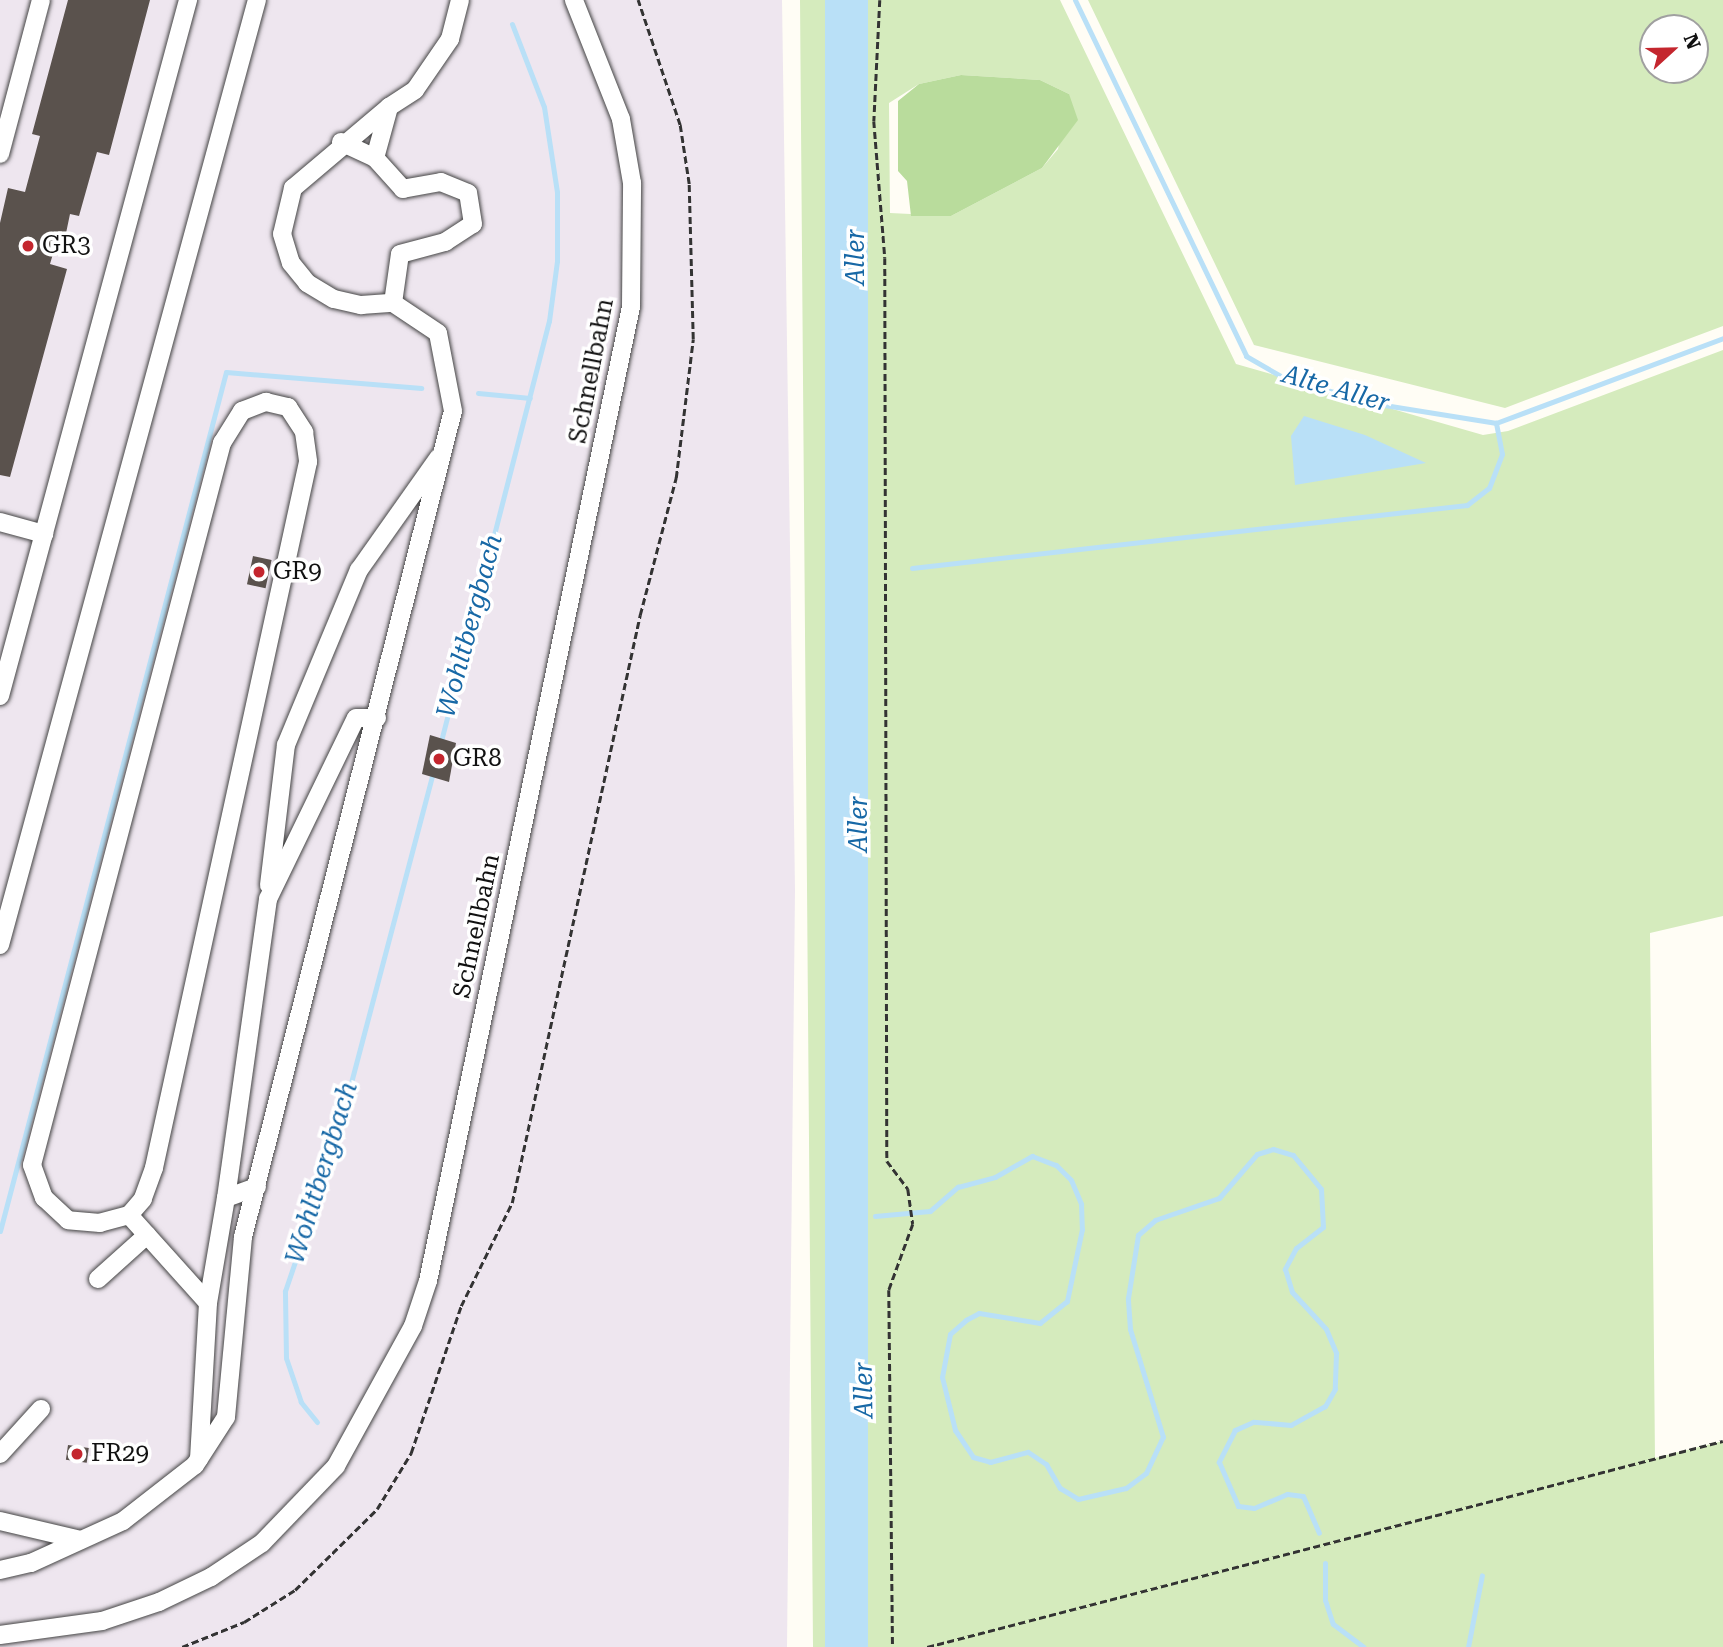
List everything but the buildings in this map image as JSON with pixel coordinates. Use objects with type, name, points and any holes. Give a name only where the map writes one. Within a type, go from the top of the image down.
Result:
[{"type":"street","points":[[0,155],[41,0]]},
{"type":"street","points":[[0,696],[188,0]]},
{"type":"street","points":[[0,945],[257,0]]},
{"type":"street","points":[[0,1570],[31,1563],[123,1521],[199,1459],[226,1417],[243,1237],[453,411],[438,333],[393,303],[360,305],[334,299],[307,282],[291,262],[282,234],[293,188],[341,142],[415,90],[450,39],[460,0]]},
{"type":"street","name":"Schnellbahn","points":[[0,1635],[102,1621],[159,1602],[211,1577],[262,1543],[336,1466],[413,1326],[428,1281],[631,307],[632,183],[621,119],[574,0]]},
{"type":"street","points":[[375,158],[390,107]]},
{"type":"street","points":[[341,142],[375,158],[403,189],[441,182],[468,193],[473,224],[445,242],[400,254],[393,303]]},
{"type":"street","points":[[266,402],[288,407],[304,432],[308,462],[154,1168],[143,1199],[129,1215],[100,1223],[68,1220],[44,1198],[32,1165],[222,443],[242,411],[266,402]]},
{"type":"street","points":[[199,1459],[208,1303],[226,1198],[268,899],[286,745],[359,570],[444,449]]},
{"type":"street","points":[[0,522],[44,534]]},
{"type":"street","points":[[268,899],[356,718],[377,718]]},
{"type":"street","points":[[226,1198],[257,1187]]},
{"type":"street","points":[[129,1215],[208,1303]]},
{"type":"street","points":[[98,1279],[146,1235]]},
{"type":"street","points":[[0,1454],[41,1409]]},
{"type":"street","points":[[0,1521],[81,1540]]},
{"type":"path","points":[[182,1647],[244,1622],[295,1590],[377,1509],[411,1453],[461,1306],[512,1203],[640,615],[676,478],[692,339],[689,184],[680,125],[638,0]]},
{"type":"path","points":[[880,0],[874,121],[885,258],[887,1161],[910,1202],[913,1224],[889,1290],[893,1647]]},
{"type":"path","points":[[927,1647],[1723,1441]]},
{"type":"shaded area","points":[[0,0],[782,0],[795,890],[787,1647],[0,1647]]},
{"type":"green space","points":[[800,0],[1060,0],[1236,364],[1483,435],[1508,431],[1723,350],[1723,916],[1650,933],[1655,1458],[1723,1441],[1723,1647],[813,1647]],"holes":[[[961,75],[1040,80],[1069,94],[1058,149],[1042,168],[951,216],[890,213],[889,103],[919,84]]]},
{"type":"green space","points":[[1088,0],[1723,0],[1723,326],[1505,408],[1254,345]]},
{"type":"green space","points":[[961,75],[1040,80],[1069,94],[1078,120],[1042,168],[951,216],[911,216],[907,181],[898,171],[898,101],[919,84]]},
{"type":"water","name":"Aller","points":[[825,0],[868,0],[868,1647],[825,1647]]},
{"type":"water","points":[[1304,416],[1365,435],[1426,463],[1295,485],[1291,436]]},
{"type":"waterway","name":"Alte Aller","points":[[1075,0],[1246,356],[1286,379],[1378,404],[1496,423],[1723,338]]},
{"type":"waterway","name":"Wohltbergbach","points":[[440,745],[549,321],[557,261],[557,192],[544,107],[512,24]]},
{"type":"waterway","points":[[0,1231],[226,372],[421,388]]},
{"type":"waterway","points":[[478,393],[530,398]]},
{"type":"waterway","points":[[912,568],[1467,505],[1489,488],[1502,454],[1496,423]]},
{"type":"waterway","name":"Wohltbergbach","points":[[317,1422],[301,1402],[286,1358],[285,1291],[334,1147],[433,771]]},
{"type":"waterway","points":[[875,1216],[930,1211],[958,1187],[995,1177],[1032,1156],[1056,1165],[1071,1180],[1081,1204],[1082,1229],[1067,1301],[1040,1323],[979,1313],[966,1320],[950,1334],[942,1377],[955,1430],[973,1457],[990,1462],[1028,1452],[1046,1464],[1060,1488],[1078,1499],[1126,1488],[1146,1473],[1163,1437],[1130,1329],[1128,1298],[1138,1235],[1155,1220],[1219,1198],[1257,1154],[1273,1149],[1293,1155],[1321,1189],[1323,1227],[1296,1248],[1285,1269],[1292,1292],[1326,1329],[1336,1353],[1335,1389],[1325,1406],[1291,1425],[1253,1422],[1235,1430],[1219,1462],[1238,1506],[1254,1508],[1287,1494],[1303,1496],[1319,1533]]},
{"type":"waterway","points":[[1325,1563],[1325,1600],[1333,1624],[1363,1647]]},
{"type":"waterway","points":[[1468,1647],[1482,1575]]},
{"type":"place","name":"GR3","points":[[28,246]]},
{"type":"place","name":"GR9","points":[[259,572]]},
{"type":"place","name":"GR8","points":[[439,759]]},
{"type":"place","name":"FR29","points":[[77,1454]]}]
